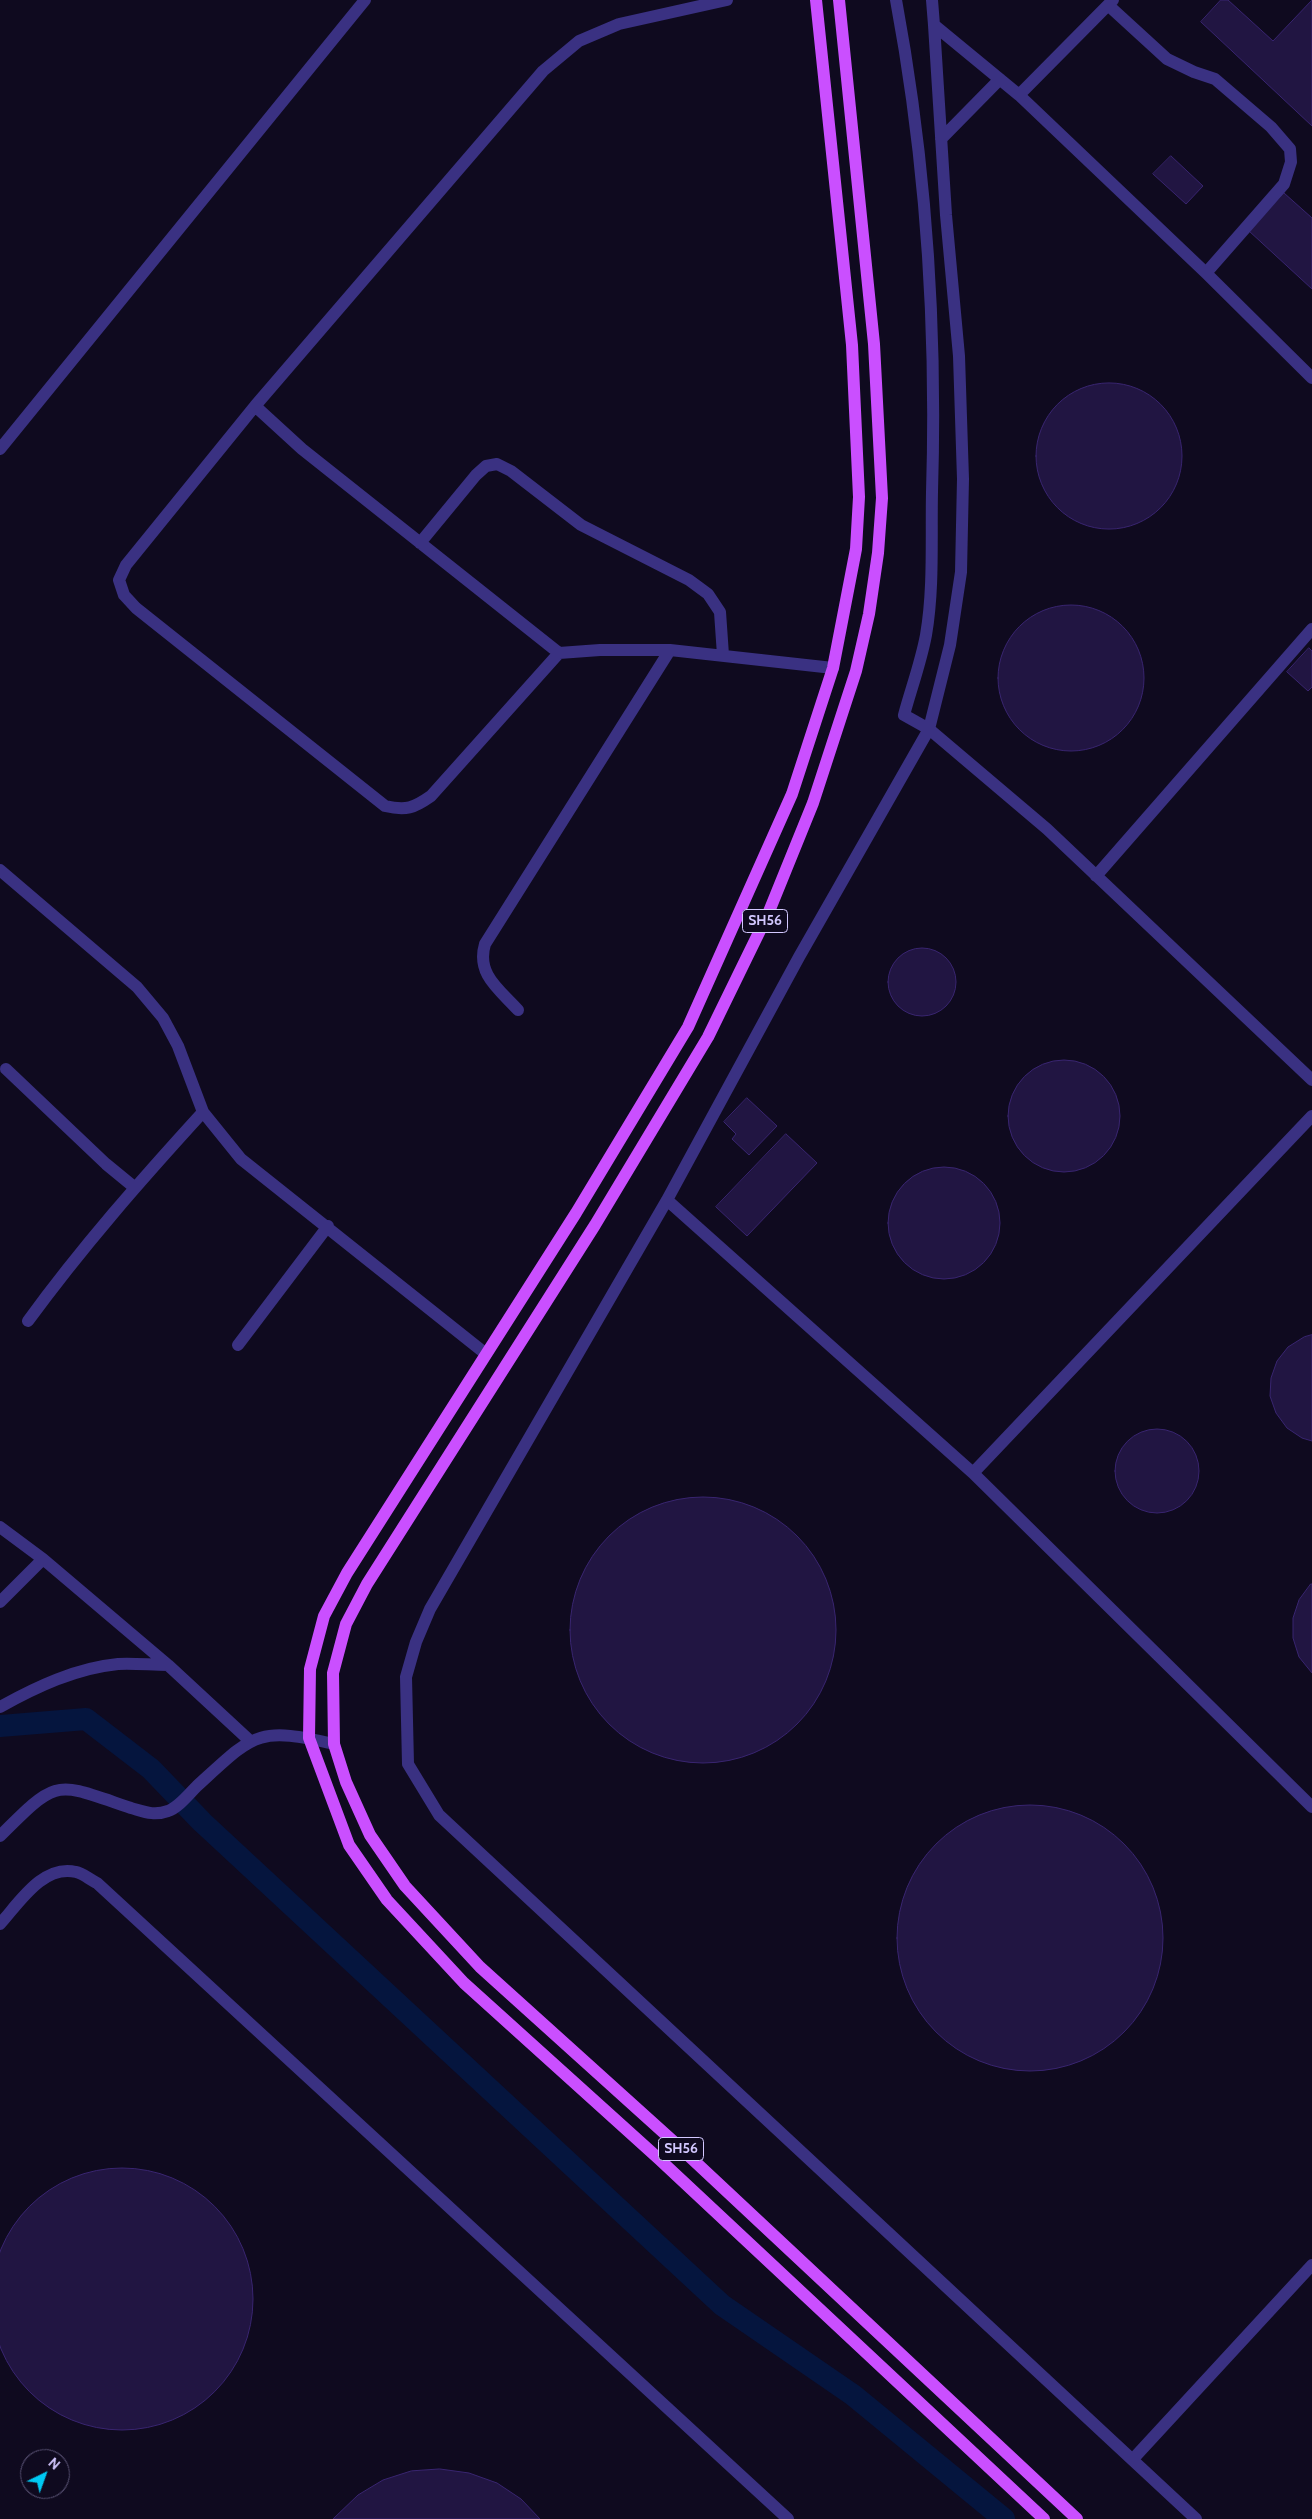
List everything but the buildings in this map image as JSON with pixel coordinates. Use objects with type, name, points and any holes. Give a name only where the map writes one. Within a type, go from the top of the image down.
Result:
[{"type":"main road","name":"SH56","points":[[816,0],[852,345],[860,497],[856,549],[833,668],[792,794],[688,1027],[581,1205],[347,1573],[324,1616],[310,1669],[309,1738],[349,1845],[387,1900],[464,1983],[659,2159],[1044,2519]]},
{"type":"main road","name":"SH56","points":[[839,0],[874,344],[882,498],[878,553],[871,605],[856,671],[814,803],[768,914],[708,1038],[595,1225],[367,1584],[346,1624],[333,1673],[334,1744],[346,1782],[370,1834],[405,1886],[480,1967],[674,2142],[1077,2519]]},
{"type":"main road","points":[[891,2376],[907,2360]]},
{"type":"lane","points":[[0,449],[365,0]]},
{"type":"lane","points":[[727,0],[619,24],[579,41],[543,71],[255,406],[126,565],[119,580],[124,595],[136,608],[385,806],[402,810],[419,804],[431,796],[559,654],[600,650],[670,650],[833,668]]},
{"type":"lane","points":[[896,0],[908,60],[928,248],[934,439],[926,636],[904,715],[929,729],[1047,829],[1312,1080]]},
{"type":"lane","points":[[932,0],[959,356],[963,489],[961,572],[950,645],[929,729],[799,957],[667,1200],[430,1609],[416,1642],[406,1678],[408,1764],[439,1814],[1196,2519]]},
{"type":"lane","points":[[1019,94],[1110,2],[1167,58],[1194,72],[1215,79],[1271,127],[1290,149],[1291,162],[1284,184],[1206,273]]},
{"type":"lane","points":[[934,25],[1019,94],[1206,273],[1312,378]]},
{"type":"lane","points":[[942,139],[1000,79]]},
{"type":"lane","points":[[255,406],[302,449],[559,654]]},
{"type":"lane","points":[[420,543],[476,475],[486,466],[497,464],[510,471],[581,525],[689,580],[708,594],[720,612],[723,655]]},
{"type":"lane","points":[[1096,876],[1312,629]]},
{"type":"lane","points":[[518,1010],[489,978],[482,964],[481,956],[485,944],[670,650]]},
{"type":"lane","points":[[0,870],[137,986],[163,1018],[178,1046],[202,1112],[240,1160],[328,1226],[486,1354]]},
{"type":"lane","points":[[6,1069],[106,1164],[134,1187]]},
{"type":"lane","points":[[28,1321],[70,1264],[134,1187],[202,1112]]},
{"type":"lane","points":[[973,1473],[1312,1116]]},
{"type":"lane","points":[[667,1200],[973,1473],[1312,1807]]},
{"type":"lane","points":[[238,1345],[328,1226]]},
{"type":"lane","points":[[0,1527],[43,1559],[168,1665],[249,1740]]},
{"type":"lane","points":[[0,1602],[43,1559]]},
{"type":"lane","points":[[0,1707],[32,1689],[75,1673],[118,1664],[168,1665]]},
{"type":"lane","points":[[0,1836],[37,1799],[52,1790],[72,1788],[151,1814],[170,1811],[249,1740],[266,1735],[280,1734],[334,1744]]},
{"type":"lane","points":[[0,1924],[33,1887],[51,1873],[76,1872],[97,1883],[788,2519]]},
{"type":"lane","points":[[1133,2459],[1312,2265]]},
{"type":"waterway","points":[[0,1726],[86,1719],[151,1769],[202,1822],[722,2305],[853,2395],[1004,2519]]}]
